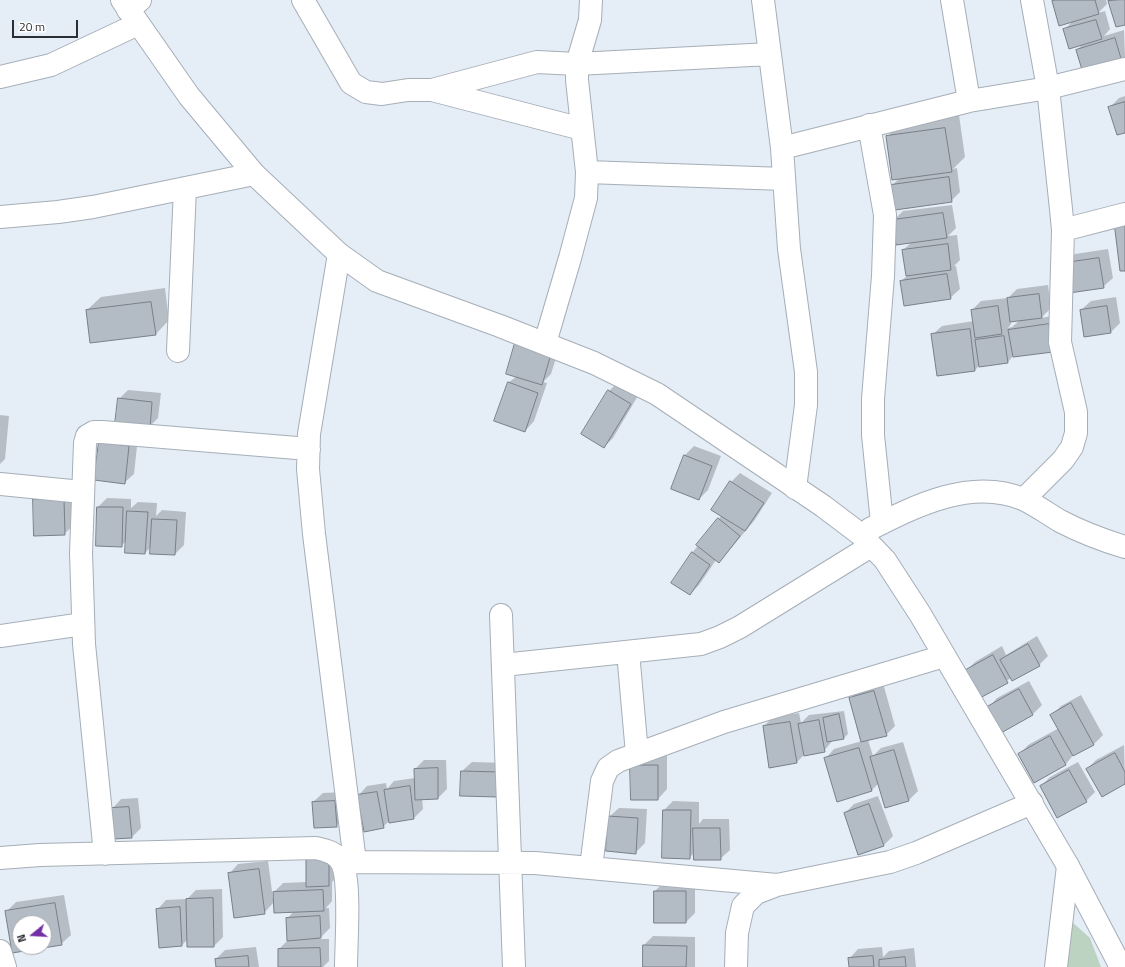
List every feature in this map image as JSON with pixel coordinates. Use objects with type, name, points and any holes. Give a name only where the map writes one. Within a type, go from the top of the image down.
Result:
[{"type":"street","points":[[303,0],[351,83],[366,92],[382,94],[408,90],[432,90],[582,129]]},
{"type":"street","points":[[545,343],[580,224],[586,198],[587,172],[578,103],[577,64],[590,20],[591,0]]},
{"type":"street","points":[[763,0],[782,148],[789,250],[806,372],[806,406],[795,488]]},
{"type":"street","points":[[952,0],[969,101]]},
{"type":"street","points":[[1024,500],[1063,460],[1072,447],[1076,432],[1076,412],[1060,342],[1063,230],[1048,88],[1032,0]]},
{"type":"street","points":[[0,77],[51,65],[132,8],[189,96],[254,174],[339,254],[377,281],[545,343],[594,363],[657,394],[795,488],[865,540],[885,560],[920,614],[1068,866],[1121,967]]},
{"type":"street","points":[[432,90],[537,62],[577,64],[770,54]]},
{"type":"street","points":[[782,148],[969,101],[1048,88],[1125,69]]},
{"type":"street","points":[[869,125],[885,215],[883,276],[873,399],[873,435],[882,523]]},
{"type":"street","points":[[587,172],[784,179]]},
{"type":"street","points":[[0,217],[58,212],[93,207],[254,174]]},
{"type":"street","points":[[178,351],[185,188]]},
{"type":"street","points":[[1063,230],[1125,214]]},
{"type":"street","points":[[339,254],[309,434],[309,449],[310,501],[349,862],[346,884],[346,967]]},
{"type":"street","points":[[105,854],[83,624],[80,553],[82,492],[85,443],[87,436],[94,432],[309,449]]},
{"type":"street","points":[[0,484],[82,492]]},
{"type":"street","points":[[503,665],[701,644],[720,637],[865,540],[882,523],[902,512],[943,496],[973,492],[1000,493],[1024,500],[1086,534],[1125,547]]},
{"type":"street","points":[[501,615],[514,967]]},
{"type":"street","points":[[0,636],[83,624]]},
{"type":"street","points":[[628,652],[637,754]]},
{"type":"street","points":[[591,867],[602,781],[608,768],[618,760],[724,722],[944,656]]},
{"type":"street","points":[[736,967],[737,933],[743,906],[756,893],[777,885],[890,862],[916,853],[1032,803]]},
{"type":"street","points":[[0,858],[316,848],[332,852],[349,862],[510,863],[591,867],[777,885]]},
{"type":"street","points":[[1056,967],[1068,866]]},
{"type":"street","points":[[0,951],[5,967]]},
{"type":"green space","points":[[1071,921],[1090,938],[1101,967],[1064,967]]},
{"type":"building","points":[[1095,0],[1099,14],[1059,26],[1052,1]]},
{"type":"building","points":[[1125,0],[1125,25],[1116,27],[1108,1]]},
{"type":"building","points":[[1096,20],[1102,39],[1069,49],[1063,29]]},
{"type":"building","points":[[1115,38],[1122,62],[1083,73],[1076,50]]},
{"type":"building","points":[[1125,102],[1125,133],[1117,135],[1108,107]]},
{"type":"building","points":[[945,128],[952,172],[892,180],[886,136]]},
{"type":"building","points":[[949,177],[952,202],[895,210],[891,185]]},
{"type":"building","points":[[943,213],[947,238],[896,245],[893,220]]},
{"type":"building","points":[[1125,221],[1125,271],[1120,271],[1114,222]]},
{"type":"building","points":[[948,244],[951,270],[906,276],[902,250]]},
{"type":"building","points":[[1099,258],[1104,288],[1069,293],[1065,263]]},
{"type":"building","points":[[947,274],[951,299],[904,306],[900,281]]},
{"type":"building","points":[[1039,294],[1042,318],[1010,322],[1007,298]]},
{"type":"building","points":[[151,302],[156,335],[90,343],[86,310]]},
{"type":"building","points":[[998,306],[1002,334],[975,338],[971,310]]},
{"type":"building","points":[[1107,306],[1111,333],[1084,337],[1080,310]]},
{"type":"building","points":[[1049,324],[1053,352],[1013,357],[1008,330]]},
{"type":"building","points":[[970,329],[975,371],[937,376],[931,334]]},
{"type":"building","points":[[1004,336],[1008,363],[979,367],[975,340]]},
{"type":"building","points":[[515,343],[551,354],[542,385],[506,374]]},
{"type":"building","points":[[508,382],[538,393],[525,432],[494,421]]},
{"type":"building","points":[[608,390],[631,404],[604,448],[581,434]]},
{"type":"building","points":[[118,398],[152,402],[150,428],[115,424]]},
{"type":"building","points":[[99,442],[129,446],[125,484],[94,480]]},
{"type":"building","points":[[684,455],[712,466],[699,500],[671,489]]},
{"type":"building","points":[[730,481],[764,503],[745,531],[711,510]]},
{"type":"building","points":[[33,499],[64,499],[65,535],[34,536]]},
{"type":"building","points":[[97,507],[123,507],[122,547],[96,546]]},
{"type":"building","points":[[127,511],[148,512],[145,554],[125,553]]},
{"type":"building","points":[[718,518],[740,536],[719,563],[696,545]]},
{"type":"building","points":[[152,519],[177,520],[175,555],[150,554]]},
{"type":"building","points":[[692,552],[710,565],[690,595],[671,583]]},
{"type":"building","points":[[1028,644],[1040,666],[1012,681],[1000,660]]},
{"type":"building","points":[[993,655],[1008,683],[980,698],[964,671]]},
{"type":"building","points":[[1019,689],[1033,715],[1001,733],[987,707]]},
{"type":"building","points":[[874,691],[887,736],[861,742],[849,698]]},
{"type":"building","points":[[1071,703],[1094,745],[1073,756],[1050,715]]},
{"type":"building","points":[[839,714],[844,739],[827,742],[823,718]]},
{"type":"building","points":[[819,720],[825,752],[804,756],[798,724]]},
{"type":"building","points":[[790,722],[797,763],[769,768],[763,726]]},
{"type":"building","points":[[1050,736],[1066,765],[1034,783],[1018,754]]},
{"type":"building","points":[[859,748],[872,791],[837,802],[824,758]]},
{"type":"building","points":[[894,750],[909,801],[885,808],[870,757]]},
{"type":"building","points":[[1115,753],[1125,772],[1125,784],[1102,797],[1086,769]]},
{"type":"building","points":[[630,765],[658,765],[658,800],[631,800]]},
{"type":"building","points":[[438,768],[438,799],[415,800],[414,769]]},
{"type":"building","points":[[1069,770],[1087,802],[1057,818],[1040,786]]},
{"type":"building","points":[[461,771],[500,772],[499,797],[460,796]]},
{"type":"building","points":[[410,786],[414,819],[389,823],[384,790]]},
{"type":"building","points":[[377,792],[384,828],[364,832],[357,795]]},
{"type":"building","points":[[335,801],[337,827],[314,828],[312,802]]},
{"type":"building","points":[[869,804],[884,846],[858,855],[844,813]]},
{"type":"building","points":[[129,807],[132,838],[113,839],[111,808]]},
{"type":"building","points":[[663,810],[691,810],[690,859],[662,858]]},
{"type":"building","points":[[608,816],[638,818],[636,854],[606,851]]},
{"type":"building","points":[[693,828],[720,828],[721,860],[694,860]]},
{"type":"building","points":[[329,856],[329,886],[306,887],[306,857]]},
{"type":"building","points":[[259,869],[265,914],[234,918],[228,873]]},
{"type":"building","points":[[323,890],[324,911],[274,913],[273,892]]},
{"type":"building","points":[[654,891],[686,891],[686,923],[654,923]]},
{"type":"building","points":[[213,898],[214,947],[187,947],[186,899]]},
{"type":"building","points":[[55,903],[62,945],[52,947],[52,915],[12,915],[12,953],[5,911]]},
{"type":"building","points":[[180,907],[182,946],[159,948],[156,909]]},
{"type":"building","points":[[320,916],[321,938],[287,941],[286,918]]},
{"type":"building","points":[[643,945],[687,946],[686,967],[643,967]]},
{"type":"building","points":[[320,948],[321,967],[278,967],[278,949]]},
{"type":"building","points":[[248,956],[249,967],[216,967],[215,959]]},
{"type":"building","points":[[873,956],[874,967],[849,967],[848,958]]},
{"type":"building","points":[[905,957],[906,967],[879,967],[879,960]]}]
